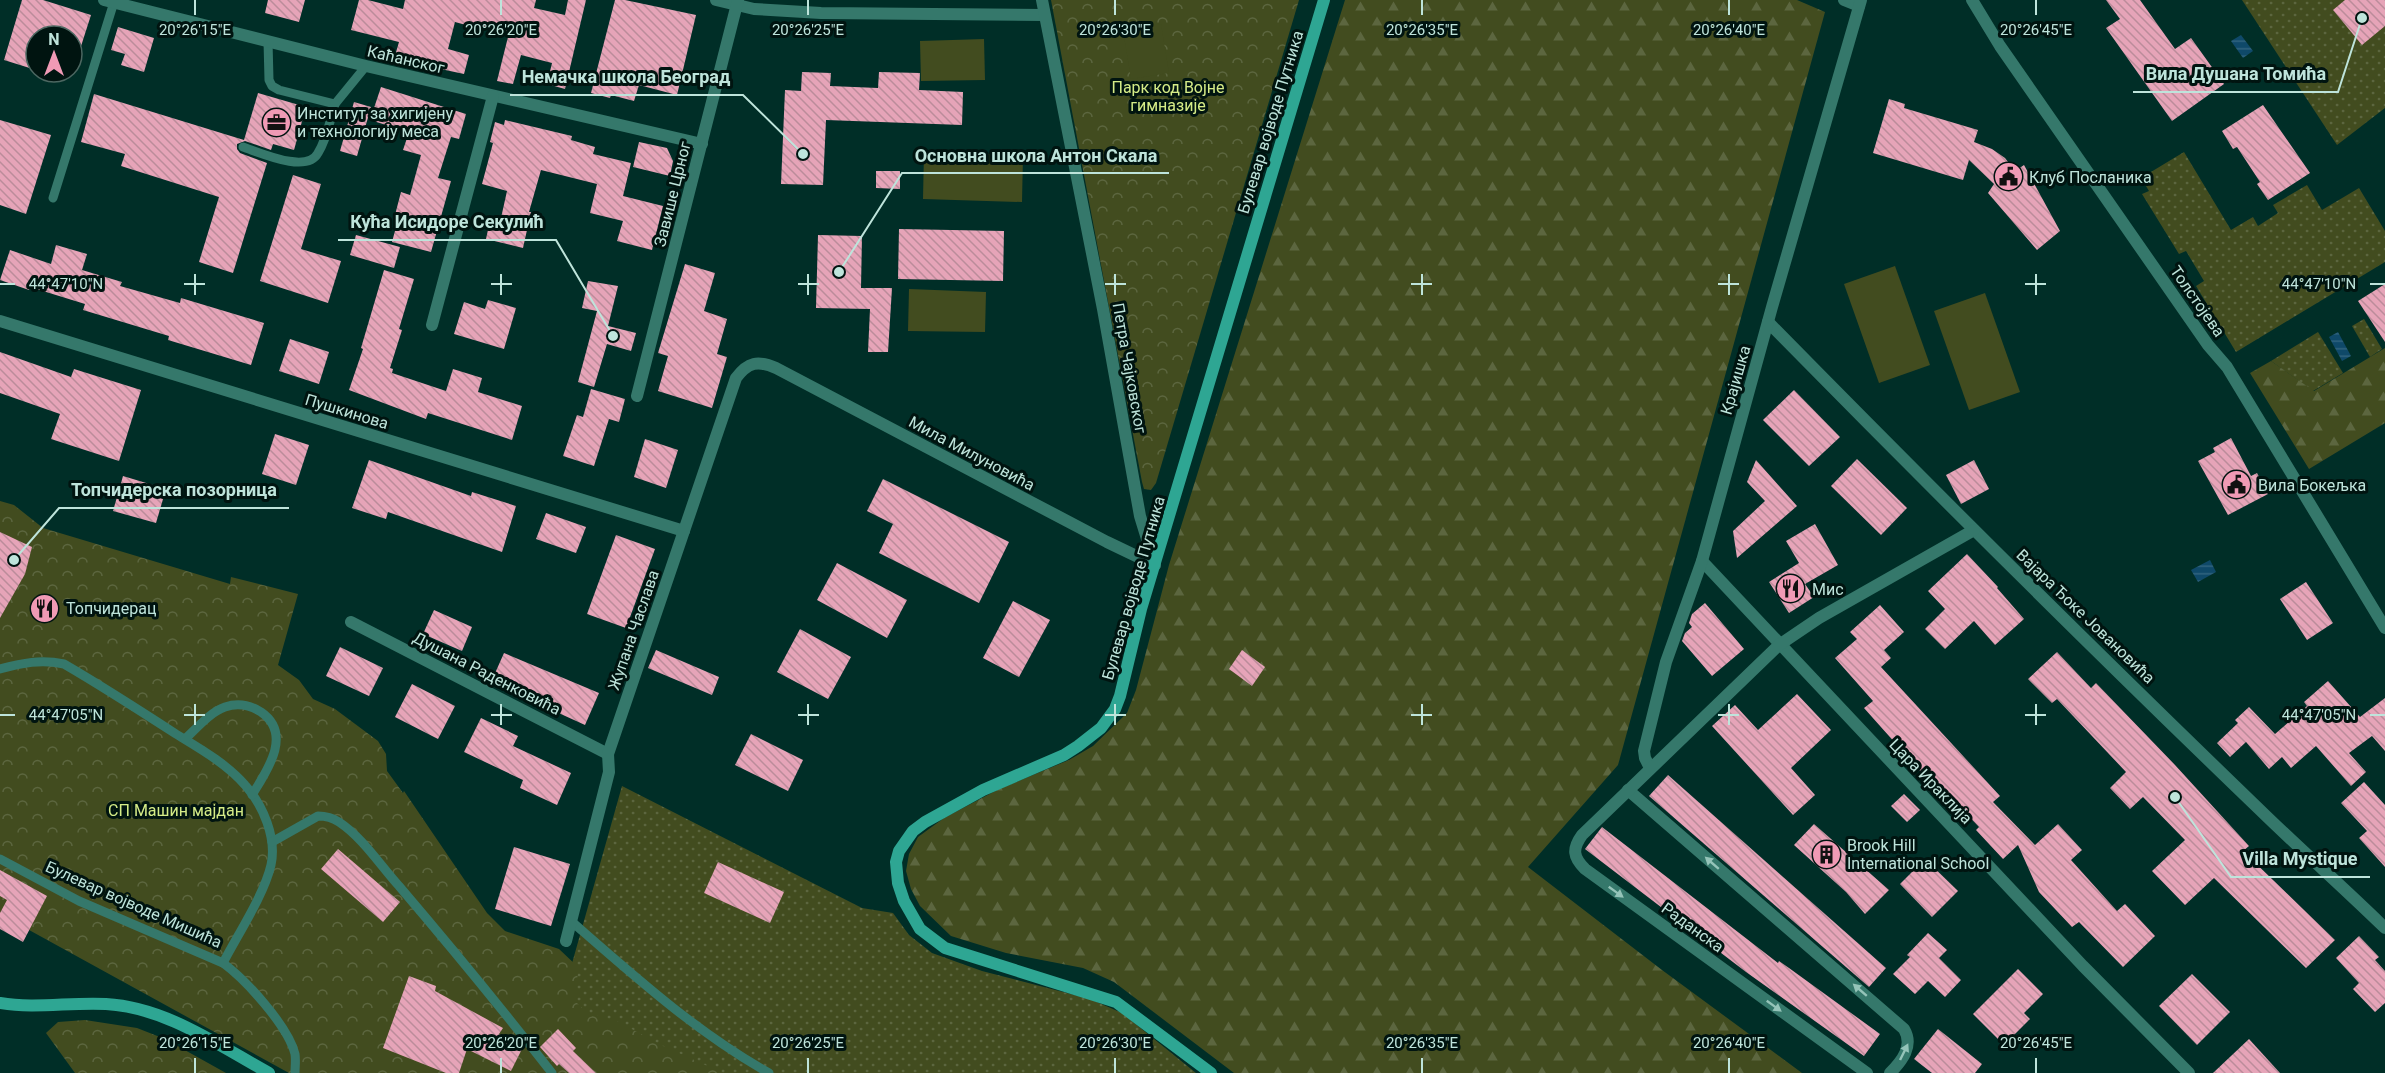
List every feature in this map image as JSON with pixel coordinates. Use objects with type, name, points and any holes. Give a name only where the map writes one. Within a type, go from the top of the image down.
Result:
[{"type":"street","points":[[716,0],[737,2],[754,9],[821,13],[1044,15]]},
{"type":"street","name":"Петра Чајковског","points":[[1041,0],[1103,309],[1140,516],[1155,565]]},
{"type":"street","name":"Булевар војводе Путника","points":[[1211,1073],[1116,1002],[958,954],[932,940],[920,929],[904,901],[897,871],[899,851],[905,841],[925,822],[983,790],[1064,755],[1078,746],[1101,728],[1115,709],[1142,609],[1324,0]]},
{"type":"street","points":[[1844,0],[1860,3]]},
{"type":"street","name":"Толстојева","points":[[1972,0],[2000,46],[2201,336],[2227,367],[2385,628]]},
{"type":"street","name":"Каћанског","points":[[109,1],[366,66],[702,144]]},
{"type":"street","name":"Завише Црног","points":[[637,396],[737,2]]},
{"type":"street","name":"Крајишка","points":[[1650,768],[1644,751],[1655,699],[1702,561],[1860,3]]},
{"type":"street","points":[[432,325],[493,96]]},
{"type":"street","name":"Пушкинова","points":[[0,321],[684,531]]},
{"type":"street","name":"Вајара Ђоке Јовановића","points":[[1768,322],[1974,530],[2262,812],[2385,928]]},
{"type":"street","name":"Жупана Часлава","points":[[566,941],[609,772],[608,754],[736,378],[743,369],[753,363],[764,363],[776,368]]},
{"type":"street","name":"Мила Милуновића","points":[[776,368],[1155,565]]},
{"type":"street","name":"Раданска","points":[[1867,1073],[1854,1068],[1585,869],[1577,861],[1574,853],[1576,844],[1582,835],[1779,645],[1819,618],[1974,530]]},
{"type":"street","name":"Цара Ираклија","points":[[1702,561],[2084,966],[2189,1073]]},
{"type":"street","name":"Душана Раденковића","points":[[351,622],[608,754]]},
{"type":"street","points":[[1628,790],[1904,1029],[1908,1040],[1906,1052],[1890,1073]]},
{"type":"street","points":[[0,1004],[106,1004],[137,1009],[176,1022],[269,1073]]},
{"type":"lane","points":[[53,198],[109,1]]},
{"type":"lane","points":[[268,41],[267,71],[272,86],[279,90],[335,104]]},
{"type":"lane","points":[[243,147],[299,164],[311,161],[319,152],[335,104],[366,66]]},
{"type":"lane","name":"Булевар војводе Мишића","points":[[0,669],[28,662],[48,661],[64,664],[185,740],[244,784],[259,805],[272,842],[271,864],[263,886],[223,963]]},
{"type":"lane","points":[[185,740],[224,707],[239,704],[253,707],[266,716],[274,728],[277,743],[274,758],[252,795]]},
{"type":"lane","points":[[272,842],[318,816],[324,816],[340,823],[354,834],[523,1034],[552,1073]]},
{"type":"lane","name":"Булевар војводе Мишића","points":[[0,859],[79,901],[223,963],[237,973],[277,1021],[295,1055],[295,1073]]},
{"type":"lane","points":[[571,921],[678,1012],[712,1037],[769,1073]]},
{"type":"green space","name":"Парк код Војне гимназије","points":[[1051,0],[1299,0],[1156,483],[1151,490],[1144,489],[1142,482]]},
{"type":"green space","points":[[1345,0],[1797,0],[1825,12],[1618,765],[1528,867],[1662,970],[1802,1073],[1234,1073],[1114,982],[1083,968],[1006,953],[951,936],[920,906],[911,889],[906,871],[909,854],[918,837],[944,818],[999,789],[1069,760],[1093,746],[1127,713],[1136,690],[1169,565]]},
{"type":"green space","points":[[2242,0],[2385,0],[2385,108],[2337,145]]},
{"type":"green space","points":[[1161,24],[1169,73],[1131,79],[1123,30]]},
{"type":"green space","points":[[984,39],[985,80],[921,81],[920,41]]},
{"type":"green space","points":[[924,152],[1023,155],[1022,202],[923,199]]},
{"type":"green space","points":[[2184,152],[2231,230],[2253,217],[2258,226],[2278,213],[2273,205],[2307,185],[2322,210],[2359,188],[2385,231],[2385,262],[2236,352],[2196,286],[2204,281],[2186,251],[2179,254],[2142,194],[2149,191],[2141,178]]},
{"type":"green space","points":[[1895,266],[1930,365],[1879,383],[1844,284]]},
{"type":"green space","points":[[909,289],[986,292],[985,332],[908,331]]},
{"type":"green space","points":[[1985,293],[2020,392],[1969,410],[1934,311]]},
{"type":"green space","points":[[2364,319],[2382,349],[2370,357],[2352,326]]},
{"type":"green space","points":[[2318,332],[2343,373],[2313,391],[2271,361]]},
{"type":"green space","points":[[2385,348],[2385,423],[2309,469],[2250,373],[2271,361],[2314,391]]},
{"type":"green space","name":"СП Машин мајдан","points":[[0,501],[14,505],[43,528],[230,584],[231,577],[298,594],[278,665],[299,680],[313,699],[335,709],[378,741],[386,754],[387,771],[403,793],[404,791],[487,913],[505,931],[559,949],[578,967],[576,1002],[591,1017],[593,1014],[619,1022],[661,1045],[723,1073],[289,1073],[0,914]]},
{"type":"green space","points":[[622,786],[862,908],[893,913],[909,935],[932,953],[982,971],[1090,999],[1122,1013],[1196,1073],[608,1073],[560,1006]]},
{"type":"green space","points":[[85,1020],[137,1028],[165,1039],[226,1073],[75,1073],[46,1033],[58,1022]]},
{"type":"water","points":[[2241,35],[2253,51],[2243,58],[2231,41]]},
{"type":"water","points":[[2338,332],[2351,356],[2342,361],[2329,337]]},
{"type":"water","points":[[2210,560],[2216,572],[2198,582],[2191,570]]},
{"type":"building","points":[[22,0],[43,0],[91,15],[84,37],[84,24],[24,24],[24,66],[4,60]]},
{"type":"building","points":[[268,0],[305,0],[299,22],[265,13]]},
{"type":"building","points":[[359,0],[368,0],[403,9],[405,0],[536,0],[534,8],[565,15],[568,0],[586,0],[565,89],[547,84],[552,63],[521,55],[513,84],[497,81],[509,33],[478,25],[477,28],[455,22],[448,49],[469,55],[464,74],[394,59],[399,42],[351,30]]},
{"type":"building","points":[[615,0],[625,0],[696,15],[677,95],[639,85],[634,101],[591,93]]},
{"type":"building","points":[[2106,0],[2140,0],[2175,49],[2191,38],[2224,84],[2172,121],[2106,28],[2120,19]]},
{"type":"building","points":[[2345,0],[2385,0],[2385,26],[2362,45],[2333,10]]},
{"type":"building","points":[[118,27],[154,38],[144,72],[121,65],[125,54],[111,50]]},
{"type":"building","points":[[802,72],[831,73],[830,86],[878,88],[879,72],[920,73],[919,90],[963,92],[962,125],[826,120],[823,185],[781,184],[785,90],[801,91]]},
{"type":"building","points":[[381,87],[466,114],[459,139],[451,137],[438,178],[451,181],[431,252],[392,242],[399,216],[395,215],[401,192],[410,195],[421,155],[403,150],[409,132],[370,120]]},
{"type":"building","points":[[258,93],[306,107],[294,150],[273,144],[271,150],[245,141],[237,144],[240,153],[267,163],[233,273],[199,262],[219,197],[121,166],[125,154],[81,142],[94,94],[244,140]]},
{"type":"building","name":"Клуб Посланика","points":[[1889,99],[1905,104],[1904,108],[1978,130],[1974,142],[1992,149],[2005,158],[2015,171],[2024,165],[2060,231],[2037,250],[1988,193],[1994,184],[1969,160],[1963,180],[1873,153]]},
{"type":"building","points":[[354,102],[371,107],[357,156],[340,151]]},
{"type":"building","points":[[2263,105],[2310,173],[2268,200],[2257,184],[2260,182],[2237,147],[2233,149],[2222,131]]},
{"type":"building","points":[[0,120],[51,135],[26,214],[0,205]]},
{"type":"building","points":[[505,120],[572,136],[571,140],[595,147],[593,154],[631,163],[623,196],[663,206],[652,250],[617,241],[623,221],[590,213],[597,184],[541,170],[529,212],[531,212],[523,248],[486,239],[491,216],[501,218],[507,191],[482,184],[493,143],[490,142],[495,122],[504,125]]},
{"type":"building","points":[[639,142],[667,148],[673,161],[670,176],[633,167]]},
{"type":"building","points":[[876,171],[900,171],[900,189],[876,188]]},
{"type":"building","points":[[293,175],[321,184],[301,249],[341,261],[328,303],[260,281]]},
{"type":"building","points":[[899,229],[1004,231],[1003,281],[898,279]]},
{"type":"building","points":[[356,235],[400,247],[394,268],[350,255]]},
{"type":"building","points":[[818,235],[862,236],[861,288],[892,288],[888,352],[868,352],[870,309],[816,308]]},
{"type":"building","points":[[56,245],[87,254],[82,270],[122,282],[120,286],[180,303],[181,298],[264,323],[251,365],[168,340],[169,336],[83,310],[85,304],[0,280],[10,250],[51,264]]},
{"type":"building","points":[[685,264],[715,273],[704,311],[727,319],[717,354],[727,357],[712,408],[658,391],[668,356],[658,353]]},
{"type":"building","points":[[384,270],[414,279],[399,329],[402,330],[390,368],[393,369],[392,373],[446,391],[453,369],[482,378],[478,392],[522,406],[512,440],[428,413],[426,419],[349,390],[363,349],[361,348]]},
{"type":"building","points":[[588,281],[618,286],[608,326],[636,333],[631,351],[607,344],[594,387],[578,382],[597,311],[582,308]]},
{"type":"building","points":[[2385,284],[2385,342],[2358,301]]},
{"type":"building","points":[[488,300],[516,308],[504,349],[454,334],[464,302],[485,309]]},
{"type":"building","points":[[290,339],[329,352],[319,384],[279,371]]},
{"type":"building","points":[[0,352],[71,377],[74,369],[141,390],[119,461],[51,439],[60,414],[0,393]]},
{"type":"building","points":[[591,389],[625,399],[619,422],[609,419],[594,466],[563,456],[577,415],[583,417]]},
{"type":"building","points":[[1794,390],[1840,437],[1809,466],[1763,420]]},
{"type":"building","points":[[275,434],[309,445],[296,485],[262,474]]},
{"type":"building","name":"Вила Бокељка","points":[[2231,438],[2251,476],[2257,473],[2268,494],[2228,515],[2198,461],[2215,452],[2213,448]]},
{"type":"building","points":[[645,439],[678,450],[666,488],[634,477]]},
{"type":"building","points":[[1857,459],[1907,508],[1881,535],[1831,486]]},
{"type":"building","points":[[369,460],[471,496],[472,492],[516,506],[502,552],[388,512],[386,519],[352,508]]},
{"type":"building","points":[[1756,460],[1797,506],[1737,558],[1733,531],[1765,501],[1747,482]]},
{"type":"building","points":[[1974,460],[1989,489],[1961,504],[1946,475]]},
{"type":"building","points":[[123,476],[166,489],[156,523],[113,511]]},
{"type":"building","points":[[883,479],[1009,542],[979,603],[879,553],[893,524],[867,511]]},
{"type":"building","points":[[546,513],[586,527],[576,553],[536,539]]},
{"type":"building","points":[[1815,524],[1838,565],[1805,584],[1814,597],[1789,613],[1769,582],[1799,563],[1786,541]]},
{"type":"building","points":[[0,532],[32,547],[25,574],[0,618]]},
{"type":"building","points":[[616,535],[655,549],[626,628],[587,614]]},
{"type":"building","points":[[1967,554],[2024,619],[1995,645],[1974,621],[1945,649],[1925,629],[1945,609],[1928,591]]},
{"type":"building","points":[[837,563],[907,600],[887,638],[817,600]]},
{"type":"building","points":[[2306,582],[2333,623],[2307,640],[2280,599]]},
{"type":"building","points":[[1013,601],[1050,620],[1019,677],[983,658]]},
{"type":"building","points":[[1705,603],[1744,649],[1712,676],[1682,641],[1685,633],[1692,627],[1689,623],[1692,614]]},
{"type":"building","points":[[1880,605],[1904,632],[1884,650],[1891,658],[1881,667],[2000,796],[1993,802],[2035,845],[2058,824],[2082,850],[2071,860],[2117,911],[2125,904],[2155,936],[2123,967],[2079,922],[2072,927],[2039,892],[2018,845],[2003,859],[1976,830],[1979,827],[1924,769],[1921,772],[1864,708],[1873,701],[1835,658],[1857,639],[1850,632]]},
{"type":"building","points":[[434,610],[472,627],[462,651],[423,634]]},
{"type":"building","points":[[800,629],[851,657],[828,699],[777,672]]},
{"type":"building","points":[[340,647],[383,668],[369,696],[326,676]]},
{"type":"building","points":[[656,650],[719,677],[712,695],[648,668]]},
{"type":"building","points":[[1242,650],[1265,667],[1252,686],[1229,669]]},
{"type":"building","points":[[2057,652],[2091,688],[2096,683],[2249,846],[2243,851],[2335,940],[2306,968],[2214,878],[2185,905],[2152,871],[2185,840],[2143,797],[2130,809],[2110,788],[2126,772],[2057,699],[2052,703],[2028,679]]},
{"type":"building","points":[[504,653],[599,693],[585,725],[552,710],[554,706],[492,680]]},
{"type":"building","points":[[2328,681],[2360,717],[2385,698],[2385,751],[2372,736],[2349,753],[2366,772],[2351,786],[2316,746],[2291,768],[2282,757],[2269,769],[2246,742],[2230,757],[2217,743],[2238,723],[2235,720],[2249,707],[2275,734],[2307,706],[2304,702]]},
{"type":"building","points":[[412,684],[455,706],[438,739],[395,717]]},
{"type":"building","points":[[1797,694],[1831,730],[1791,768],[1815,795],[1793,815],[1712,726],[1735,705],[1758,730]]},
{"type":"building","points":[[481,718],[518,736],[513,746],[571,773],[557,805],[520,788],[523,780],[464,752]]},
{"type":"building","points":[[751,734],[803,760],[788,791],[735,765]]},
{"type":"building","points":[[1668,775],[1886,968],[1869,987],[1649,796]]},
{"type":"building","points":[[2364,782],[2385,805],[2385,867],[2359,838],[2367,831],[2341,803]]},
{"type":"building","points":[[1904,794],[1920,810],[1907,822],[1891,806]]},
{"type":"building","points":[[1814,824],[1889,890],[1865,914],[1846,892],[1794,845]]},
{"type":"building","points":[[1602,827],[1778,963],[1779,961],[1880,1034],[1864,1056],[1746,972],[1585,849]]},
{"type":"building","points":[[514,847],[570,864],[551,926],[495,909]]},
{"type":"building","points":[[338,849],[400,902],[383,922],[321,869]]},
{"type":"building","points":[[1925,859],[1958,891],[1932,917],[1900,884]]},
{"type":"building","points":[[718,862],[784,892],[770,923],[704,893]]},
{"type":"building","points":[[0,870],[47,896],[23,942],[0,929],[0,913],[7,900],[0,896]]},
{"type":"building","points":[[1928,933],[1947,950],[1939,958],[1961,980],[1945,997],[1928,981],[1915,994],[1893,974],[1910,957],[1907,955]]},
{"type":"building","points":[[2359,936],[2379,957],[2375,960],[2385,971],[2385,1003],[2375,1012],[2353,989],[2359,983],[2336,958]]},
{"type":"building","points":[[2018,969],[2043,994],[2024,1013],[2030,1019],[2004,1045],[1973,1014]]},
{"type":"building","points":[[2192,974],[2230,1012],[2197,1045],[2159,1006]]},
{"type":"building","points":[[409,976],[436,986],[435,991],[503,1028],[499,1034],[523,1047],[511,1071],[467,1049],[459,1073],[446,1073],[383,1048]]},
{"type":"building","points":[[558,1029],[576,1048],[573,1051],[596,1073],[569,1073],[559,1064],[557,1066],[540,1047]]},
{"type":"building","points":[[1938,1029],[1982,1064],[1975,1073],[1932,1073],[1914,1059]]},
{"type":"building","points":[[2249,1039],[2280,1073],[2213,1073]]},
{"type":"place","name":"Вила Душана Томића","points":[[2362,18]]},
{"type":"place","name":"Институт за хигијену и технологију меса","points":[[276,122]]},
{"type":"place","name":"Немачка школа Београд","points":[[803,154]]},
{"type":"place","name":"Клуб Посланика","points":[[2008,177]]},
{"type":"place","name":"Основна школа Антон Скала","points":[[839,272]]},
{"type":"place","name":"Кућа Исидоре Секулић","points":[[613,336]]},
{"type":"place","name":"Вила Бокељка","points":[[2237,485]]},
{"type":"place","name":"Топчидерска позорница","points":[[14,560]]},
{"type":"place","name":"Мис","points":[[1791,589]]},
{"type":"place","name":"Топчидерац","points":[[45,608]]},
{"type":"place","name":"Villa Mystique","points":[[2175,797]]},
{"type":"place","name":"Brook Hill International School","points":[[1826,854]]}]
